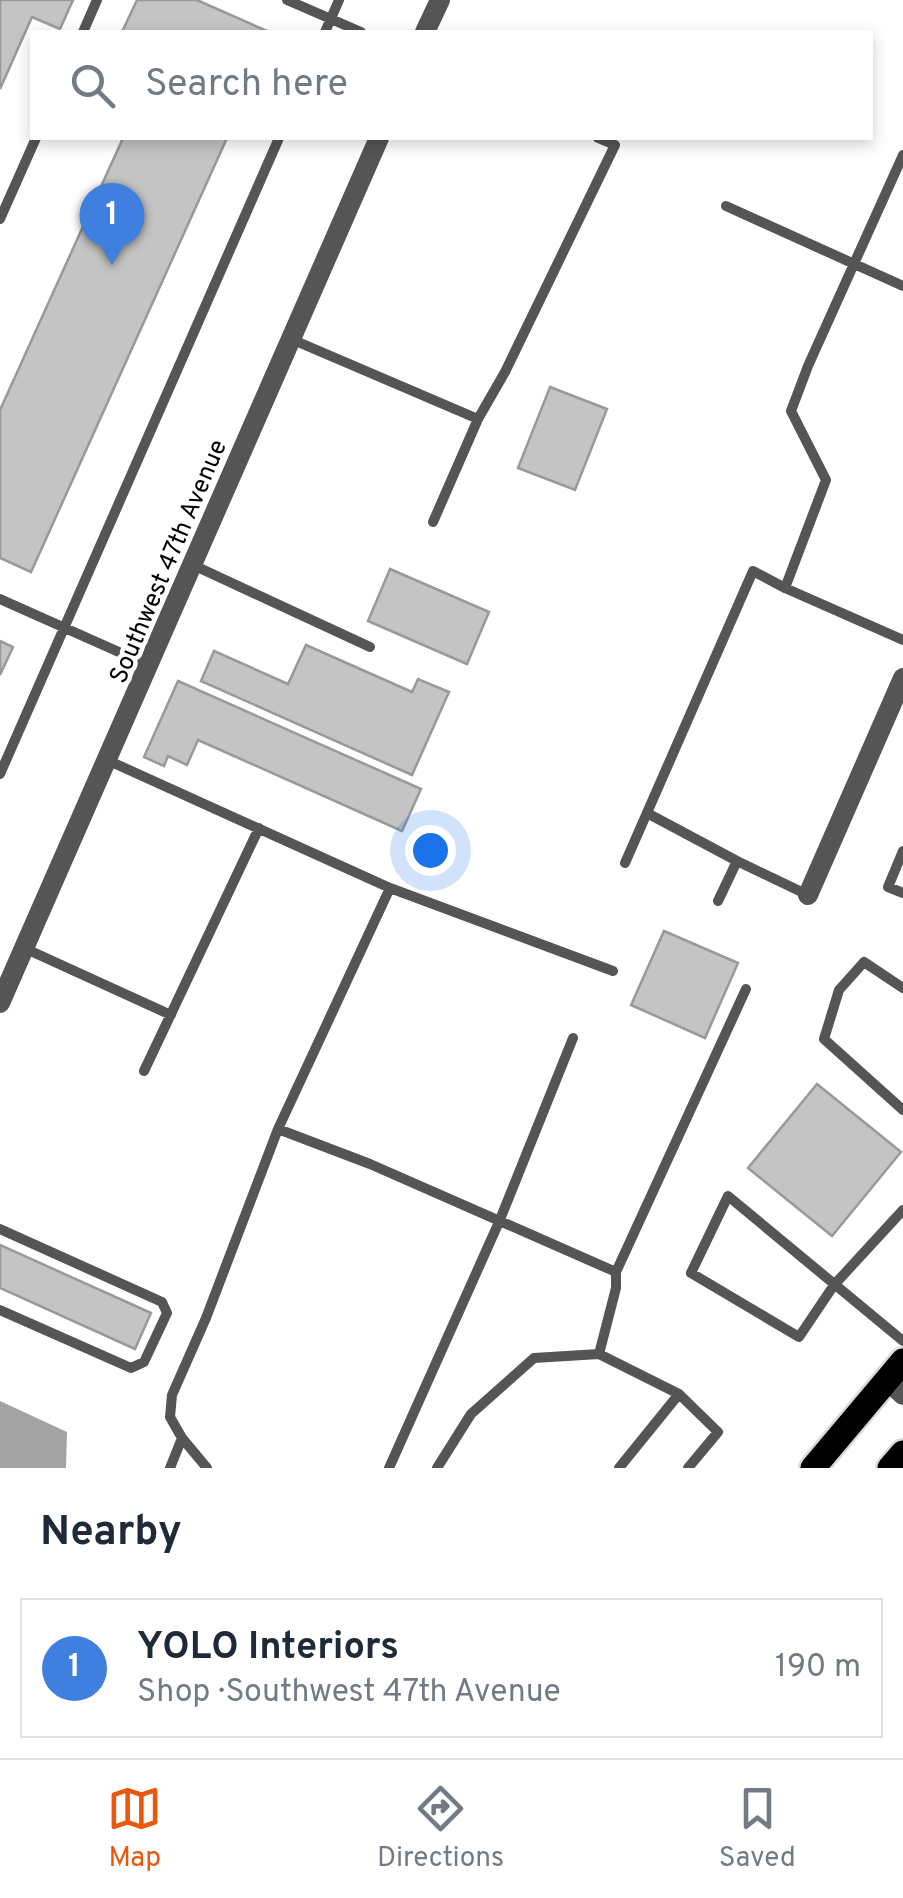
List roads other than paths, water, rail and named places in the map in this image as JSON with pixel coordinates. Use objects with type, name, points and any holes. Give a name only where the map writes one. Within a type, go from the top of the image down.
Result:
[{"type":"main road","points":[[812,1468],[898,1378]]},
{"type":"main road","points":[[890,1468],[903,1453]]},
{"type":"street","points":[[427,30],[440,0]]},
{"type":"street","name":"Southwest 47th Avenue","points":[[0,1003],[378,140]]},
{"type":"street","points":[[808,894],[903,678]]},
{"type":"lane","points":[[84,30],[97,0]]},
{"type":"lane","points":[[288,0],[356,30]]},
{"type":"lane","points":[[326,30],[339,0]]},
{"type":"lane","points":[[0,219],[35,140]]},
{"type":"lane","points":[[0,774],[278,140]]},
{"type":"lane","points":[[433,522],[478,419],[505,372],[615,145],[603,140]]},
{"type":"lane","points":[[784,588],[826,480],[792,412],[903,155]]},
{"type":"lane","points":[[726,206],[903,286]]},
{"type":"lane","points":[[290,339],[478,419]]},
{"type":"lane","points":[[192,565],[370,647]]},
{"type":"lane","points":[[625,863],[753,571],[903,640]]},
{"type":"lane","points":[[0,599],[149,665]]},
{"type":"lane","points":[[108,760],[390,888],[613,970]]},
{"type":"lane","points":[[648,812],[737,861],[808,894]]},
{"type":"lane","points":[[144,1071],[259,828]]},
{"type":"lane","points":[[903,851],[888,887],[903,893]]},
{"type":"lane","points":[[718,901],[737,861]]},
{"type":"lane","points":[[207,1468],[170,1417],[172,1395],[206,1318],[278,1129],[390,888]]},
{"type":"lane","points":[[24,948],[170,1015]]},
{"type":"lane","points":[[903,988],[864,962],[839,990],[824,1039],[903,1110]]},
{"type":"lane","points":[[599,1354],[616,1288],[616,1272],[746,989]]},
{"type":"lane","points":[[389,1468],[500,1222],[573,1038]]},
{"type":"lane","points":[[278,1129],[370,1164],[616,1272]]},
{"type":"lane","points":[[903,1210],[834,1285],[800,1337],[691,1273],[728,1196],[834,1285],[903,1342]]},
{"type":"lane","points":[[0,1229],[162,1302],[167,1312],[144,1362],[131,1368],[0,1310]]},
{"type":"lane","points":[[437,1468],[471,1414],[534,1358],[599,1354],[679,1394],[718,1432],[688,1468]]},
{"type":"lane","points":[[619,1468],[679,1394]]},
{"type":"lane","points":[[170,1468],[182,1438]]},
{"type":"place","name":"YOLO Interiors","points":[[112,265]]}]
